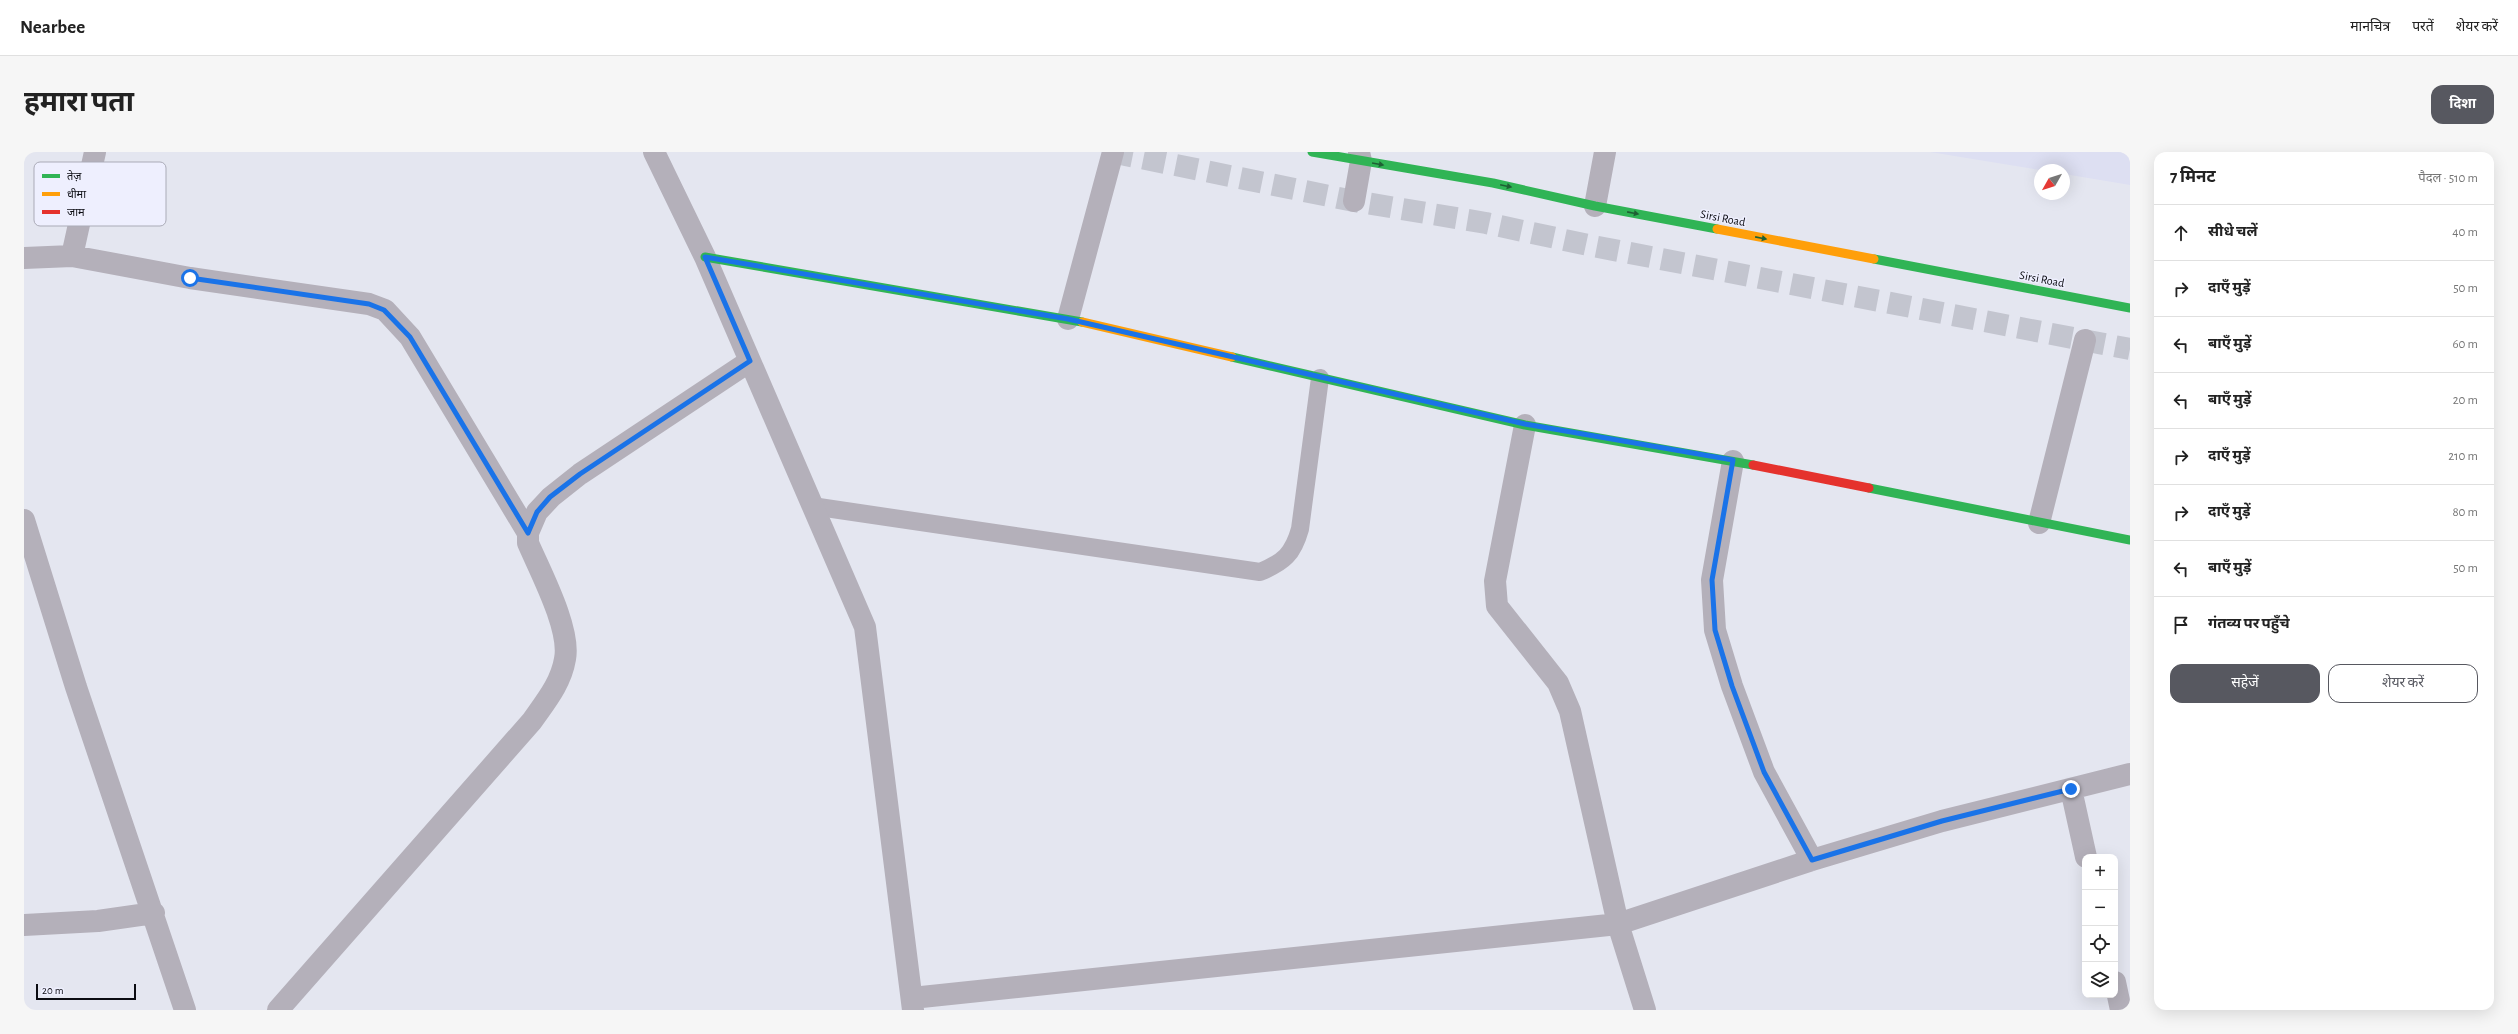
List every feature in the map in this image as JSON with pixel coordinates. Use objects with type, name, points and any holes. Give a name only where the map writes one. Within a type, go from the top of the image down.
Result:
[{"type":"street","points":[[93,162],[95,152]]},
{"type":"street","points":[[654,152],[705,257],[864,627],[912,1004],[1618,924],[1812,860],[1942,821],[2130,774]]},
{"type":"street","points":[[1068,319],[1113,152]]},
{"type":"street","name":"Sirsi Road","points":[[1312,152],[1360,157],[1493,183],[1595,206],[2130,308]]},
{"type":"street","points":[[1595,206],[1606,152]]},
{"type":"street","points":[[1354,201],[1360,157]]},
{"type":"street","points":[[72,256],[79,226]]},
{"type":"street","points":[[24,258],[72,256],[190,278],[369,304],[384,310],[410,337],[528,533]]},
{"type":"street","points":[[705,257],[1068,319],[1525,424],[1733,460],[2039,523],[2130,540]]},
{"type":"street","points":[[2039,523],[2085,340]]},
{"type":"street","points":[[278,1010],[532,721],[555,689],[566,658],[562,624],[528,543],[528,533],[537,512],[550,497],[580,474],[750,361]]},
{"type":"street","points":[[1525,424],[1495,581],[1497,606],[1558,683],[1570,710],[1618,924],[1645,1010]]},
{"type":"street","points":[[1733,460],[1712,580],[1715,630],[1732,686],[1764,772],[1812,860]]},
{"type":"street","points":[[24,520],[76,687],[154,914],[185,1010]]},
{"type":"street","points":[[2071,789],[2085,854]]},
{"type":"street","points":[[24,925],[98,921],[154,914]]},
{"type":"street","points":[[2118,996],[2121,1010]]},
{"type":"lane","points":[[812,506],[1260,572],[1280,563],[1295,546],[1300,529],[1320,378]]},
{"type":"shaded area","points":[[1930,152],[2130,152],[2130,185],[2070,175],[2070,164],[2034,164],[2034,169]]},
{"type":"tunnel","points":[[1111,152],[1354,201],[1486,223],[1588,245],[2130,349]]},
{"type":"traffic: fast","points":[[1312,152],[1493,183],[1595,206],[1717,229]]},
{"type":"traffic: fast","points":[[705,257],[1082,322]]},
{"type":"traffic: fast","points":[[1874,259],[2130,308]]},
{"type":"traffic: fast","points":[[1232,357],[1525,425],[1753,465]]},
{"type":"traffic: fast","points":[[1869,488],[2130,540]]},
{"type":"traffic: slow","points":[[1717,229],[1874,259]]},
{"type":"traffic: slow","points":[[1082,322],[1232,357]]},
{"type":"traffic: jam","points":[[1753,465],[1869,488]]},
{"type":"route","points":[[190,278],[268,288],[369,304],[384,310],[396,320],[410,337],[528,533],[537,512],[550,497],[580,474],[750,361],[705,257],[1068,319],[1525,424],[1733,460],[1712,580],[1715,630],[1732,686],[1764,772],[1812,860],[1942,821],[2071,789]]}]
